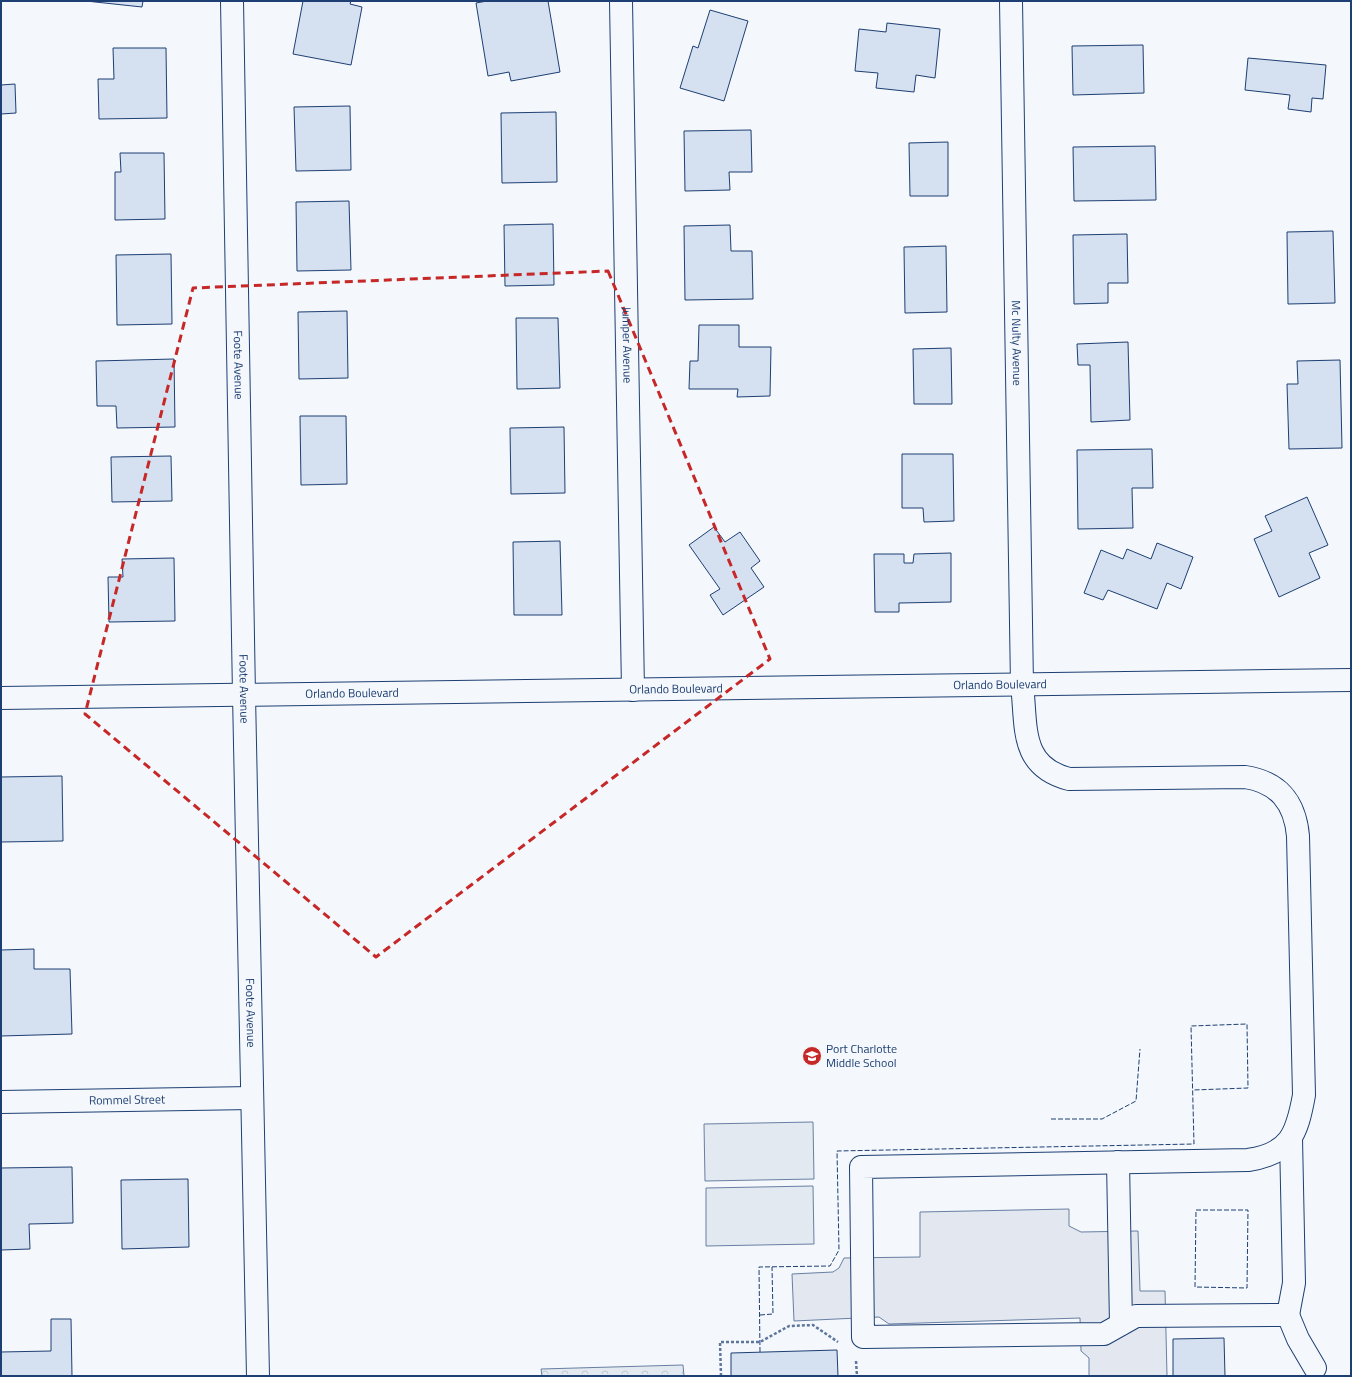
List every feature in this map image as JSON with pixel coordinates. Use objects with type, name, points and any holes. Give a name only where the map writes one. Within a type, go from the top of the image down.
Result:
[{"type":"street","name":"Foote Avenue","points":[[232,1],[258,1376]]},
{"type":"street","name":"Jumper Avenue","points":[[621,1],[633,690]]},
{"type":"street","name":"Mc Nulty Avenue","points":[[1011,1],[1022,685],[1025,709],[1025,728],[1029,747],[1038,760],[1055,774],[1070,779],[1245,777],[1258,779],[1273,786],[1288,803],[1296,821],[1298,836],[1304,1095],[1297,1126],[1291,1138]]},
{"type":"street","name":"Orlando Boulevard","points":[[1,698],[1351,680]]},
{"type":"street","name":"Rommel Street","points":[[1,1102],[252,1098]]},
{"type":"street","points":[[1288,1315],[1136,1316],[1104,1334],[863,1336],[861,1167],[1248,1160],[1258,1158],[1282,1148],[1291,1138]]},
{"type":"street","points":[[1291,1138],[1294,1283],[1288,1315],[1298,1339],[1316,1368]]},
{"type":"street","points":[[1118,1162],[1121,1324]]},
{"type":"path","points":[[721,1376],[720,1342],[760,1342],[789,1326],[813,1325],[844,1346]]},
{"type":"path","points":[[856,1354],[857,1376]]},
{"type":"highlighted area","points":[[608,271],[770,659],[376,957],[85,714],[193,288]]},
{"type":"green space","points":[[813,1122],[814,1179],[705,1181],[704,1124]]},
{"type":"green space","points":[[813,1186],[814,1244],[706,1246],[706,1188]]},
{"type":"green space","points":[[683,1365],[684,1376],[542,1376],[541,1369]]},
{"type":"shaded area","points":[[1069,1209],[1069,1226],[1081,1232],[1138,1231],[1140,1291],[1165,1291],[1167,1376],[1089,1376],[1089,1358],[1081,1351],[1080,1318],[889,1324],[879,1317],[794,1321],[792,1274],[833,1272],[839,1268],[844,1258],[920,1257],[920,1212]]},
{"type":"building","points":[[86,1],[143,1],[142,7]]},
{"type":"building","points":[[303,1],[351,1],[350,4],[362,7],[351,65],[293,54]]},
{"type":"building","points":[[487,1],[548,1],[560,72],[511,81],[509,72],[488,76],[476,3]]},
{"type":"building","points":[[710,10],[748,21],[724,101],[680,88],[693,46],[698,48]]},
{"type":"building","points":[[887,23],[940,29],[935,78],[916,75],[914,92],[876,88],[878,73],[855,71],[859,29],[886,32]]},
{"type":"building","points":[[1143,45],[1144,93],[1073,95],[1072,46]]},
{"type":"building","points":[[113,48],[166,48],[167,118],[99,119],[98,79],[114,79]]},
{"type":"building","points":[[1248,58],[1326,65],[1323,99],[1312,98],[1311,112],[1288,109],[1290,95],[1245,90]]},
{"type":"building","points":[[15,84],[16,113],[1,114],[1,85]]},
{"type":"building","points":[[350,106],[351,170],[296,171],[294,107]]},
{"type":"building","points":[[556,112],[557,182],[502,183],[501,113]]},
{"type":"building","points":[[751,130],[752,172],[729,172],[730,190],[685,191],[684,131]]},
{"type":"building","points":[[948,142],[948,196],[910,196],[909,143]]},
{"type":"building","points":[[1155,146],[1156,200],[1074,201],[1073,147]]},
{"type":"building","points":[[120,153],[164,153],[165,219],[115,220],[115,172],[121,172]]},
{"type":"building","points":[[349,201],[351,270],[297,271],[296,202]]},
{"type":"building","points":[[553,224],[554,285],[505,286],[504,225]]},
{"type":"building","points":[[730,225],[731,251],[752,251],[753,299],[685,300],[684,226]]},
{"type":"building","points":[[1333,231],[1335,303],[1288,304],[1287,232]]},
{"type":"building","points":[[1127,234],[1128,283],[1108,283],[1108,303],[1074,304],[1073,235]]},
{"type":"building","points":[[946,246],[947,312],[905,313],[904,247]]},
{"type":"building","points":[[171,254],[172,324],[117,325],[116,255]]},
{"type":"building","points":[[347,311],[348,378],[299,379],[298,312]]},
{"type":"building","points":[[516,318],[558,318],[560,388],[517,389]]},
{"type":"building","points":[[699,325],[739,325],[739,347],[771,347],[770,396],[737,397],[738,389],[689,389],[690,361],[698,361]]},
{"type":"building","points":[[1128,342],[1130,420],[1091,422],[1090,365],[1078,365],[1077,344]]},
{"type":"building","points":[[951,348],[952,404],[914,404],[913,349]]},
{"type":"building","points":[[174,359],[175,427],[117,428],[116,406],[97,406],[96,361]]},
{"type":"building","points":[[1340,360],[1342,448],[1289,449],[1287,384],[1298,384],[1297,361]]},
{"type":"building","points":[[300,416],[346,416],[347,484],[301,485]]},
{"type":"building","points":[[564,427],[565,493],[511,494],[510,428]]},
{"type":"building","points":[[1152,449],[1153,488],[1132,488],[1133,528],[1078,529],[1077,450]]},
{"type":"building","points":[[902,454],[953,454],[954,521],[924,522],[923,508],[902,508]]},
{"type":"building","points":[[171,456],[172,501],[112,502],[111,457]]},
{"type":"building","points":[[1307,497],[1328,545],[1309,553],[1320,578],[1279,597],[1254,539],[1272,531],[1265,516]]},
{"type":"building","points":[[714,527],[725,542],[740,532],[760,561],[751,568],[764,587],[723,615],[710,595],[720,589],[689,545]]},
{"type":"building","points":[[560,541],[562,615],[514,615],[513,542]]},
{"type":"building","points":[[1157,543],[1193,557],[1181,589],[1167,583],[1157,609],[1108,590],[1103,600],[1084,593],[1101,550],[1123,559],[1127,549],[1151,559]]},
{"type":"building","points":[[951,553],[951,602],[899,603],[899,612],[875,612],[874,554],[904,554],[904,563],[913,563],[914,554]]},
{"type":"building","points":[[174,558],[175,621],[109,622],[108,577],[123,577],[122,559]]},
{"type":"building","points":[[62,776],[63,841],[1,842],[1,777]]},
{"type":"building","points":[[34,949],[34,969],[70,969],[72,1034],[1,1036],[1,950]]},
{"type":"building","points":[[72,1167],[73,1223],[29,1224],[30,1249],[1,1250],[1,1168]]},
{"type":"building","points":[[188,1179],[189,1247],[122,1249],[121,1180]]},
{"type":"building","points":[[51,1319],[71,1319],[72,1376],[1,1376],[1,1352],[51,1351]]},
{"type":"building","points":[[1224,1338],[1225,1376],[1173,1376],[1173,1339]]},
{"type":"building","points":[[837,1350],[838,1376],[731,1376],[731,1353]]},
{"type":"fence","points":[[760,1352],[759,1267],[830,1266],[839,1250],[837,1151],[1194,1144],[1191,1026],[1247,1024],[1248,1088],[1193,1090]]},
{"type":"fence","points":[[1051,1119],[1102,1119],[1136,1101],[1140,1049]]},
{"type":"fence","points":[[1196,1210],[1248,1210],[1247,1288],[1195,1287],[1196,1210]]},
{"type":"fence","points":[[760,1315],[773,1314],[772,1267]]},
{"type":"place","name":"Port Charlotte Middle School","points":[[812,1056]]}]
